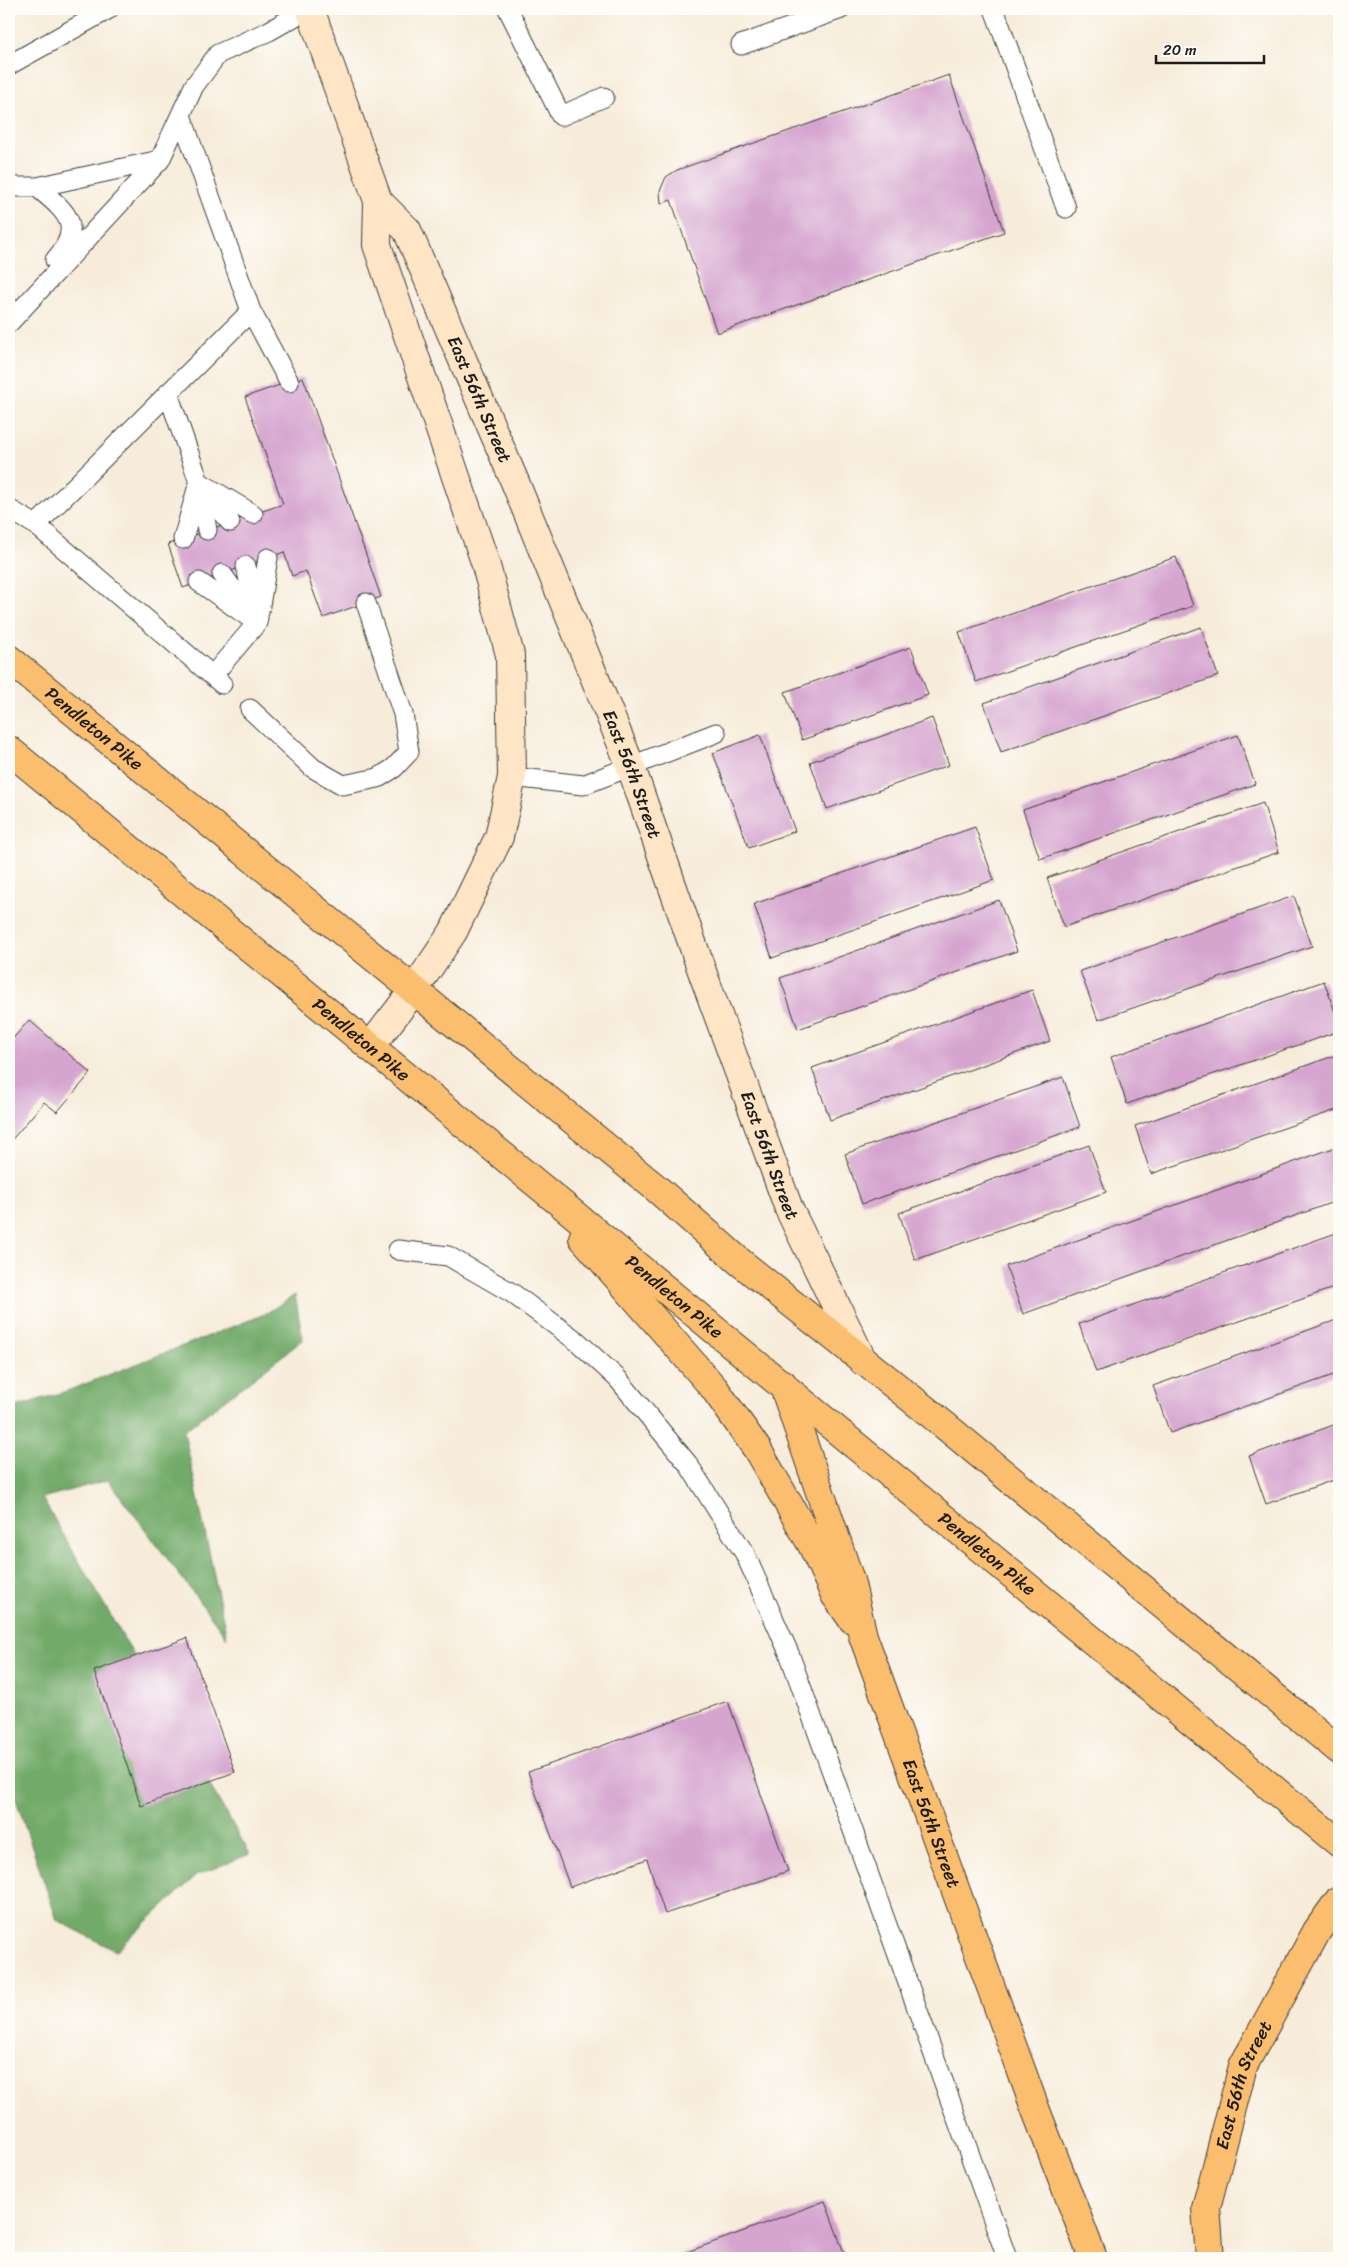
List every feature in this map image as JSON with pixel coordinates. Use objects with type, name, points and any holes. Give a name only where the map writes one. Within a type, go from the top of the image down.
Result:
[{"type":"main road","name":"East 56th Street","points":[[309,9],[378,201],[377,245],[485,562],[510,655],[512,777],[498,837],[453,932],[414,990],[370,1047]]},
{"type":"main road","name":"East 56th Street","points":[[378,201],[407,230],[515,482],[631,767],[702,974],[788,1209],[863,1361]]},
{"type":"main road","name":"Pendleton Pike","points":[[9,659],[656,1188],[740,1262],[932,1415],[1339,1750]]},
{"type":"main road","name":"Pendleton Pike","points":[[9,750],[1339,1844]]},
{"type":"main road","points":[[536,1184],[714,1388],[757,1449],[783,1491],[835,1595],[863,1636]]},
{"type":"main road","name":"East 56th Street","points":[[782,1384],[850,1580],[863,1636],[1035,2108],[1093,2258]]},
{"type":"main road","name":"East 56th Street","points":[[1210,2258],[1206,2208],[1243,2066],[1317,1931],[1339,1900]]},
{"type":"lane","points":[[9,65],[109,9]]},
{"type":"lane","points":[[9,324],[160,160],[194,86],[218,54],[269,31],[309,9]]},
{"type":"lane","points":[[508,9],[561,116],[604,97]]},
{"type":"lane","points":[[741,45],[841,9]]},
{"type":"lane","points":[[994,9],[1066,208]]},
{"type":"lane","points":[[180,115],[251,311],[289,382]]},
{"type":"lane","points":[[9,188],[37,186],[160,160]]},
{"type":"lane","points":[[9,307],[63,251],[71,235],[70,221],[65,211],[37,186]]},
{"type":"lane","points":[[36,525],[251,311]]},
{"type":"lane","points":[[168,393],[199,482],[207,530]]},
{"type":"lane","points":[[199,482],[253,514]]},
{"type":"lane","points":[[199,482],[230,522]]},
{"type":"lane","points":[[183,539],[199,482]]},
{"type":"lane","points":[[9,509],[36,525],[217,679],[258,623],[268,558]]},
{"type":"lane","points":[[246,566],[258,623]]},
{"type":"lane","points":[[222,574],[258,623]]},
{"type":"lane","points":[[199,582],[258,623]]},
{"type":"lane","points":[[250,709],[312,768],[343,785],[378,778],[394,768],[409,752],[403,714],[366,603]]},
{"type":"lane","points":[[512,777],[583,785],[716,733]]},
{"type":"lane","points":[[398,1250],[448,1256],[512,1293],[578,1342],[618,1379],[688,1464],[745,1554],[789,1654],[1008,2258]]},
{"type":"green space","points":[[295,1295],[303,1340],[184,1431],[227,1638],[108,1480],[42,1498],[250,1854],[197,1875],[116,1951],[57,1920],[9,1779],[9,1409],[67,1391],[265,1314]]},
{"type":"building","points":[[949,75],[1004,232],[717,333],[671,200],[661,204],[660,191],[666,177],[677,170]]},
{"type":"building","points":[[303,377],[381,597],[323,618],[306,571],[292,576],[284,552],[183,588],[168,544],[283,504],[245,397]]},
{"type":"building","points":[[1176,557],[1193,606],[976,682],[959,632]]},
{"type":"building","points":[[1201,627],[1218,676],[1001,752],[984,703]]},
{"type":"building","points":[[911,647],[928,695],[802,740],[785,692]]},
{"type":"building","points":[[932,718],[949,765],[827,809],[810,762]]},
{"type":"building","points":[[760,735],[795,831],[749,848],[713,753]]},
{"type":"building","points":[[1238,735],[1255,784],[1040,859],[1023,810]]},
{"type":"building","points":[[1263,803],[1279,852],[1064,927],[1047,878]]},
{"type":"building","points":[[975,827],[994,880],[772,958],[754,904]]},
{"type":"building","points":[[1294,896],[1312,946],[1098,1020],[1080,971]]},
{"type":"building","points":[[999,900],[1017,951],[798,1029],[780,978]]},
{"type":"building","points":[[1324,981],[1339,1023],[1339,1031],[1127,1104],[1111,1057]]},
{"type":"building","points":[[1032,990],[1050,1041],[830,1120],[812,1068]]},
{"type":"building","points":[[29,1020],[91,1073],[57,1112],[44,1102],[9,1143],[9,1043]]},
{"type":"building","points":[[1339,1054],[1339,1109],[1151,1174],[1135,1126]]},
{"type":"building","points":[[1063,1077],[1080,1127],[862,1204],[845,1154]]},
{"type":"building","points":[[1089,1145],[1106,1192],[915,1260],[899,1213]]},
{"type":"building","points":[[1339,1146],[1339,1200],[1023,1314],[1006,1266]]},
{"type":"building","points":[[1339,1232],[1339,1286],[1096,1372],[1079,1324]]},
{"type":"building","points":[[1339,1319],[1339,1373],[1170,1433],[1153,1386]]},
{"type":"building","points":[[1339,1423],[1339,1478],[1266,1504],[1249,1456]]},
{"type":"building","points":[[187,1638],[235,1772],[141,1806],[94,1671]]},
{"type":"building","points":[[728,1701],[788,1871],[665,1914],[647,1859],[570,1887],[528,1772]]},
{"type":"building","points":[[825,2201],[846,2258],[671,2258]]}]
